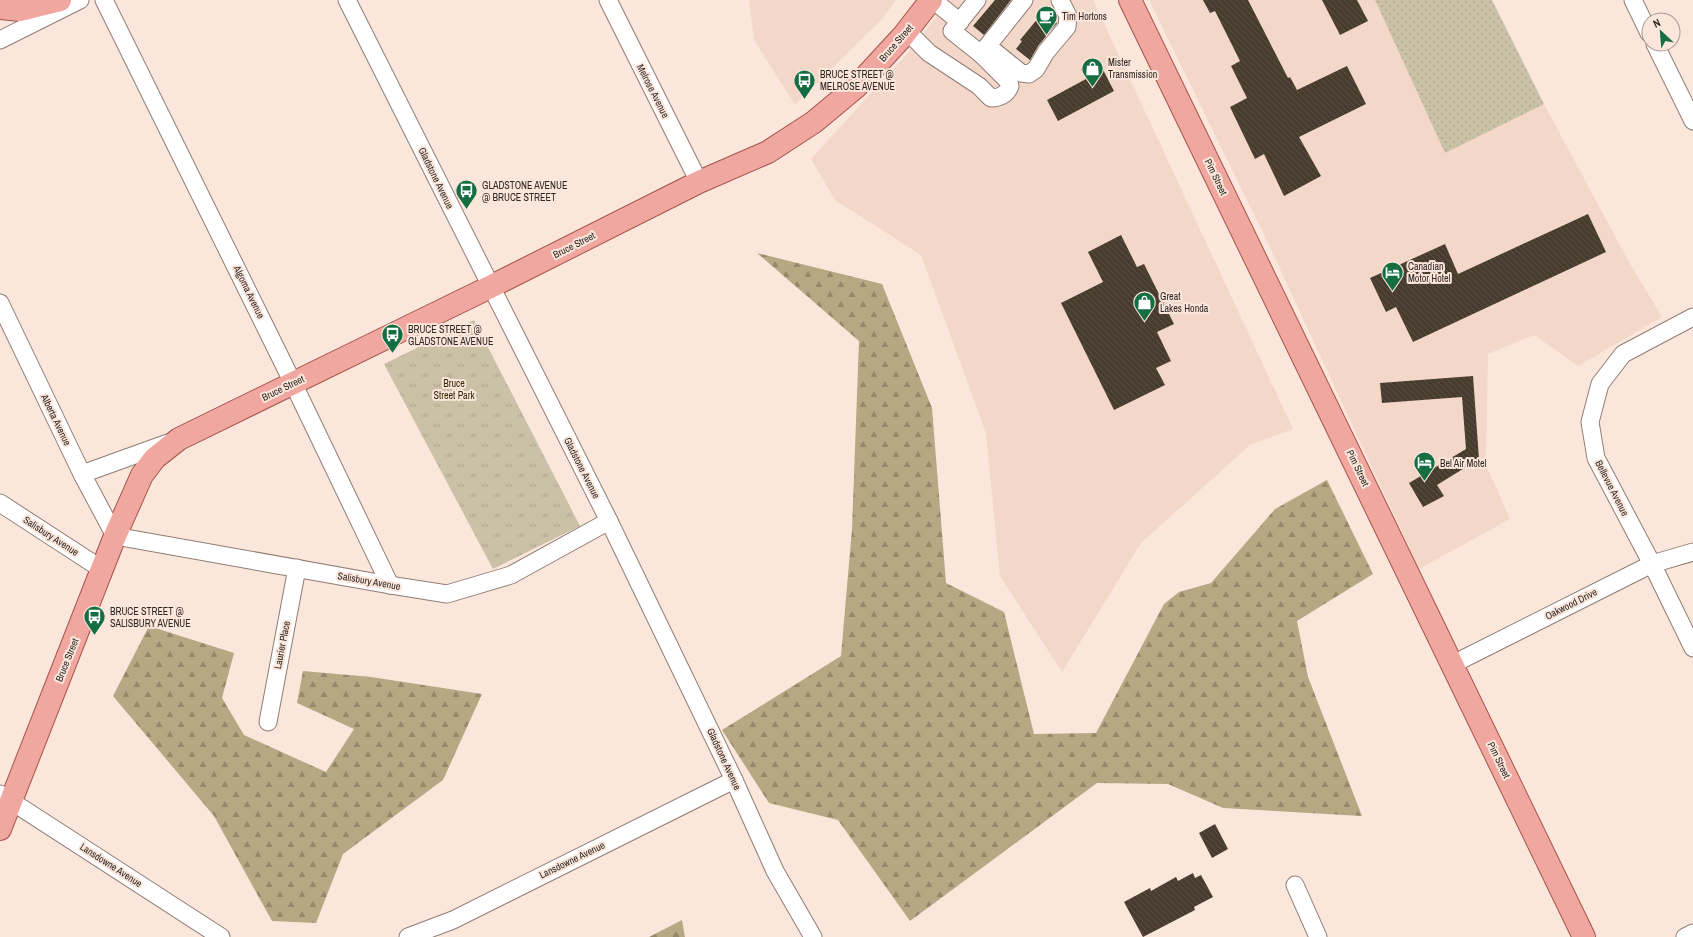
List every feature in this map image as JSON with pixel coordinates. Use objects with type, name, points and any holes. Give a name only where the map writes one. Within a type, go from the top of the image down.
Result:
[{"type":"main road","points":[[0,8],[20,10],[60,0]]},
{"type":"main road","name":"Bruce Street","points":[[0,829],[5,797],[103,570],[115,536],[142,475],[155,458],[179,439],[490,287],[699,182],[768,152],[814,122],[856,87],[907,31],[932,0]]},
{"type":"main road","name":"Pim Street","points":[[1130,0],[1584,937]]},
{"type":"street","points":[[0,40],[80,0]]},
{"type":"street","name":"Algoma Avenue","points":[[104,0],[293,383],[390,586]]},
{"type":"street","name":"Gladstone Avenue","points":[[347,0],[609,521],[734,780],[775,871],[813,937]]},
{"type":"street","name":"Melrose Avenue","points":[[608,0],[699,182]]},
{"type":"street","points":[[932,0],[960,22]]},
{"type":"street","points":[[977,0],[952,31],[1018,72],[1025,74],[1032,72],[1067,27],[1068,16],[1060,0]]},
{"type":"street","points":[[983,90],[980,78],[984,50],[1024,0]]},
{"type":"street","points":[[1633,0],[1641,16]]},
{"type":"street","points":[[907,31],[929,53],[983,90],[991,98],[995,98],[1005,93],[1010,86],[1006,77],[984,50]]},
{"type":"street","points":[[1659,52],[1693,121]]},
{"type":"street","name":"Alberta Avenue","points":[[0,303],[82,474],[115,536]]},
{"type":"street","name":"Bellevue Avenue","points":[[1693,317],[1623,354],[1600,384],[1590,422],[1596,458],[1652,564],[1693,648]]},
{"type":"street","name":"Bruce Street","points":[[82,474],[179,439]]},
{"type":"street","name":"Salisbury Avenue","points":[[0,503],[103,570]]},
{"type":"street","name":"Salisbury Avenue","points":[[115,536],[390,586],[447,594],[511,575],[609,521]]},
{"type":"street","name":"Oakwood Drive","points":[[1453,664],[1652,564],[1693,552]]},
{"type":"street","name":"Laurier Place","points":[[268,722],[297,568]]},
{"type":"street","name":"Lansdowne Avenue","points":[[408,937],[454,920],[734,780]]},
{"type":"street","name":"Lansdowne Avenue","points":[[5,797],[221,937]]},
{"type":"street","points":[[1295,885],[1318,937]]},
{"type":"street","points":[[1686,937],[1693,934]]},
{"type":"shaded area","points":[[749,0],[896,0],[883,18],[795,105],[754,40]]},
{"type":"shaded area","points":[[950,0],[1093,0],[1293,429],[1250,445],[1141,543],[1062,672],[1000,576],[986,433],[921,255],[835,200],[811,159],[907,54]]},
{"type":"shaded area","points":[[1149,0],[1375,0],[1445,153],[1544,104],[1630,264],[1662,317],[1578,366],[1534,335],[1488,354],[1486,465],[1510,519],[1419,569],[1268,243]]},
{"type":"green space","points":[[1375,0],[1492,0],[1544,104],[1445,153]]},
{"type":"green space","points":[[757,253],[882,284],[932,408],[946,583],[1004,612],[1034,734],[1096,733],[1164,604],[1179,592],[1211,583],[1275,509],[1327,480],[1373,574],[1297,621],[1308,677],[1362,816],[1223,808],[1168,784],[1097,783],[910,921],[838,820],[769,803],[722,730],[841,656],[852,529],[859,341]]},
{"type":"green space","name":"Bruce Street Park","points":[[474,320],[580,526],[493,569],[384,364]]},
{"type":"green space","points":[[149,626],[234,653],[222,698],[244,735],[326,772],[354,729],[297,703],[303,671],[371,677],[482,694],[443,780],[343,854],[316,923],[272,921],[214,816],[113,696]]},
{"type":"green space","points":[[682,920],[685,937],[649,937]]},
{"type":"building","points":[[995,0],[1011,0],[984,35],[973,26]]},
{"type":"building","points":[[1203,0],[1248,0],[1288,78],[1290,77],[1297,90],[1347,66],[1366,104],[1299,137],[1321,176],[1284,196],[1264,154],[1255,159],[1230,107],[1247,98],[1231,66],[1240,61],[1215,11],[1210,13]]},
{"type":"building","points":[[1322,0],[1357,0],[1368,21],[1340,35]]},
{"type":"building","points":[[1045,13],[1057,23],[1038,46],[1030,60],[1016,49],[1022,41],[1020,40],[1039,17],[1041,18]]},
{"type":"building","points":[[1098,60],[1114,91],[1058,121],[1047,100],[1086,79],[1081,69]]},
{"type":"building","points":[[1588,214],[1606,252],[1413,342],[1396,307],[1386,312],[1370,278],[1445,244],[1458,274]]},
{"type":"building","points":[[1121,235],[1137,267],[1144,264],[1174,324],[1157,332],[1171,361],[1156,368],[1165,385],[1114,410],[1061,303],[1103,282],[1088,252]]},
{"type":"building","points":[[1473,376],[1479,459],[1437,485],[1444,496],[1423,507],[1409,483],[1466,449],[1462,397],[1382,403],[1380,383]]},
{"type":"building","points":[[1215,824],[1228,849],[1212,858],[1199,833]]},
{"type":"building","points":[[1193,873],[1195,878],[1201,875],[1213,897],[1194,907],[1195,910],[1143,937],[1124,902],[1150,888],[1151,891],[1176,877],[1178,881]]},
{"type":"place","name":"Tim Hortons","points":[[1046,36]]},
{"type":"place","name":"Mister Transmission","points":[[1093,88]]},
{"type":"place","name":"BRUCE STREET @ MELROSE AVENUE","points":[[804,100]]},
{"type":"place","name":"GLADSTONE AVENUE @ BRUCE STREET","points":[[467,210]]},
{"type":"place","name":"Canadian Motor Hotel","points":[[1392,292]]},
{"type":"place","name":"Great Lakes Honda","points":[[1145,322]]},
{"type":"place","name":"BRUCE STREET @ GLADSTONE AVENUE","points":[[393,354]]},
{"type":"place","name":"Bel Air Motel","points":[[1425,482]]},
{"type":"place","name":"BRUCE STREET @ SALISBURY AVENUE","points":[[95,636]]}]
